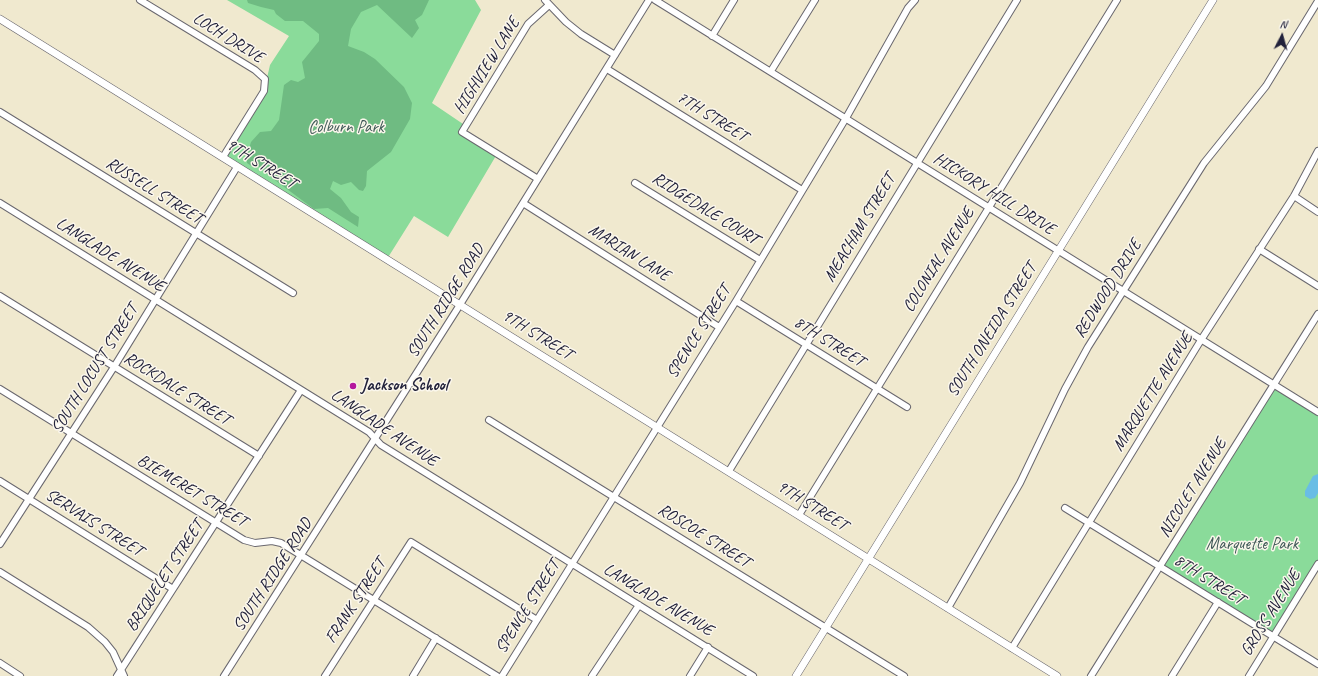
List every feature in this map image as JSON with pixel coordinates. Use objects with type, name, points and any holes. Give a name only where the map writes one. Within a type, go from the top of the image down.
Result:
[{"type":"street","name":"LOCH DRIVE","points":[[140,0],[255,70],[265,79],[264,91],[223,158]]},
{"type":"street","points":[[545,0],[580,34],[615,55]]},
{"type":"street","name":"SOUTH RIDGE ROAD","points":[[224,676],[376,439],[649,0]]},
{"type":"street","name":"HICKORY HILL DRIVE","points":[[655,0],[1124,290],[1201,340],[1318,412]]},
{"type":"street","points":[[712,36],[734,0]]},
{"type":"street","points":[[771,71],[815,0]]},
{"type":"street","name":"SPENCE STREET","points":[[502,676],[736,301],[846,118],[908,8],[915,0]]},
{"type":"street","name":"MEACHAM STREET","points":[[729,472],[1017,0]]},
{"type":"street","name":"COLONIAL AVENUE","points":[[799,515],[1117,0]]},
{"type":"street","name":"SOUTH ONEIDA STREET","points":[[796,676],[870,559],[1213,0]]},
{"type":"street","name":"REDWOOD DRIVE","points":[[948,608],[1020,483],[1068,383],[1124,290],[1204,163],[1266,86],[1318,1]]},
{"type":"street","name":"HIGHVIEW LANE","points":[[538,179],[462,132],[528,24],[550,5]]},
{"type":"street","name":"9TH STREET","points":[[0,19],[1057,676]]},
{"type":"street","name":"7TH STREET","points":[[607,69],[802,190]]},
{"type":"street","name":"RUSSELL STREET","points":[[0,112],[293,293]]},
{"type":"street","name":"MARQUETTE AVENUE","points":[[1012,648],[1201,340],[1294,196],[1318,150]]},
{"type":"street","name":"SOUTH LOCUST STREET","points":[[0,544],[114,367],[237,167]]},
{"type":"street","name":"RIDGEDALE COURT","points":[[635,183],[760,260]]},
{"type":"street","points":[[1294,196],[1318,212]]},
{"type":"street","name":"LANGLADE AVENUE","points":[[0,203],[369,432],[382,446],[753,676]]},
{"type":"street","name":"MARIAN LANE","points":[[523,203],[719,327]]},
{"type":"street","points":[[1259,249],[1318,286]]},
{"type":"street","name":"ROCKDALE STREET","points":[[0,296],[259,456]]},
{"type":"street","name":"8TH STREET","points":[[736,301],[907,407]]},
{"type":"street","name":"NICOLET AVENUE","points":[[1091,676],[1275,385],[1318,314]]},
{"type":"street","name":"BIEMERET STREET","points":[[0,389],[244,540],[255,543],[272,541],[281,543],[497,676]]},
{"type":"street","name":"BRIQUELET STREET","points":[[117,676],[122,673],[173,589],[301,390]]},
{"type":"street","name":"ROSCOE STREET","points":[[490,420],[904,676]]},
{"type":"street","name":"SERVAIS STREET","points":[[0,481],[173,589]]},
{"type":"street","name":"8TH STREET","points":[[1065,508],[1318,664]]},
{"type":"street","name":"FRANK STREET","points":[[325,676],[412,542],[537,620]]},
{"type":"street","name":"GROSS AVENUE","points":[[1249,676],[1318,564]]},
{"type":"street","points":[[0,572],[88,627],[105,642],[122,673]]},
{"type":"street","points":[[1172,676],[1218,602]]},
{"type":"street","points":[[592,676],[639,606]]},
{"type":"street","points":[[413,676],[436,638]]},
{"type":"street","points":[[690,676],[708,647]]},
{"type":"street","points":[[0,663],[20,676]]},
{"type":"green space","name":"Colburn Park","points":[[227,0],[475,0],[481,10],[432,103],[466,126],[463,132],[497,154],[448,237],[414,216],[387,259],[223,157],[264,91],[270,65],[289,36]]},
{"type":"green space","points":[[247,0],[429,0],[422,15],[415,20],[419,28],[412,38],[377,5],[361,12],[351,29],[348,46],[364,52],[375,59],[404,87],[412,103],[410,119],[391,152],[367,171],[366,186],[363,191],[359,190],[351,182],[341,185],[333,181],[330,189],[341,198],[351,212],[359,217],[358,227],[328,208],[314,209],[257,165],[253,167],[247,163],[247,155],[251,142],[260,132],[271,131],[279,120],[284,85],[291,80],[298,82],[305,78],[302,62],[319,41],[319,34],[303,21],[285,21],[276,14],[274,10],[248,3]]},
{"type":"green space","name":"Marquette Park","points":[[1275,385],[1318,412],[1318,564],[1273,636],[1160,566]]},
{"type":"water","points":[[1318,474],[1318,493],[1315,498],[1310,499],[1305,496],[1305,491],[1313,476]]},
{"type":"place","name":"Jackson School","points":[[353,386]]}]
